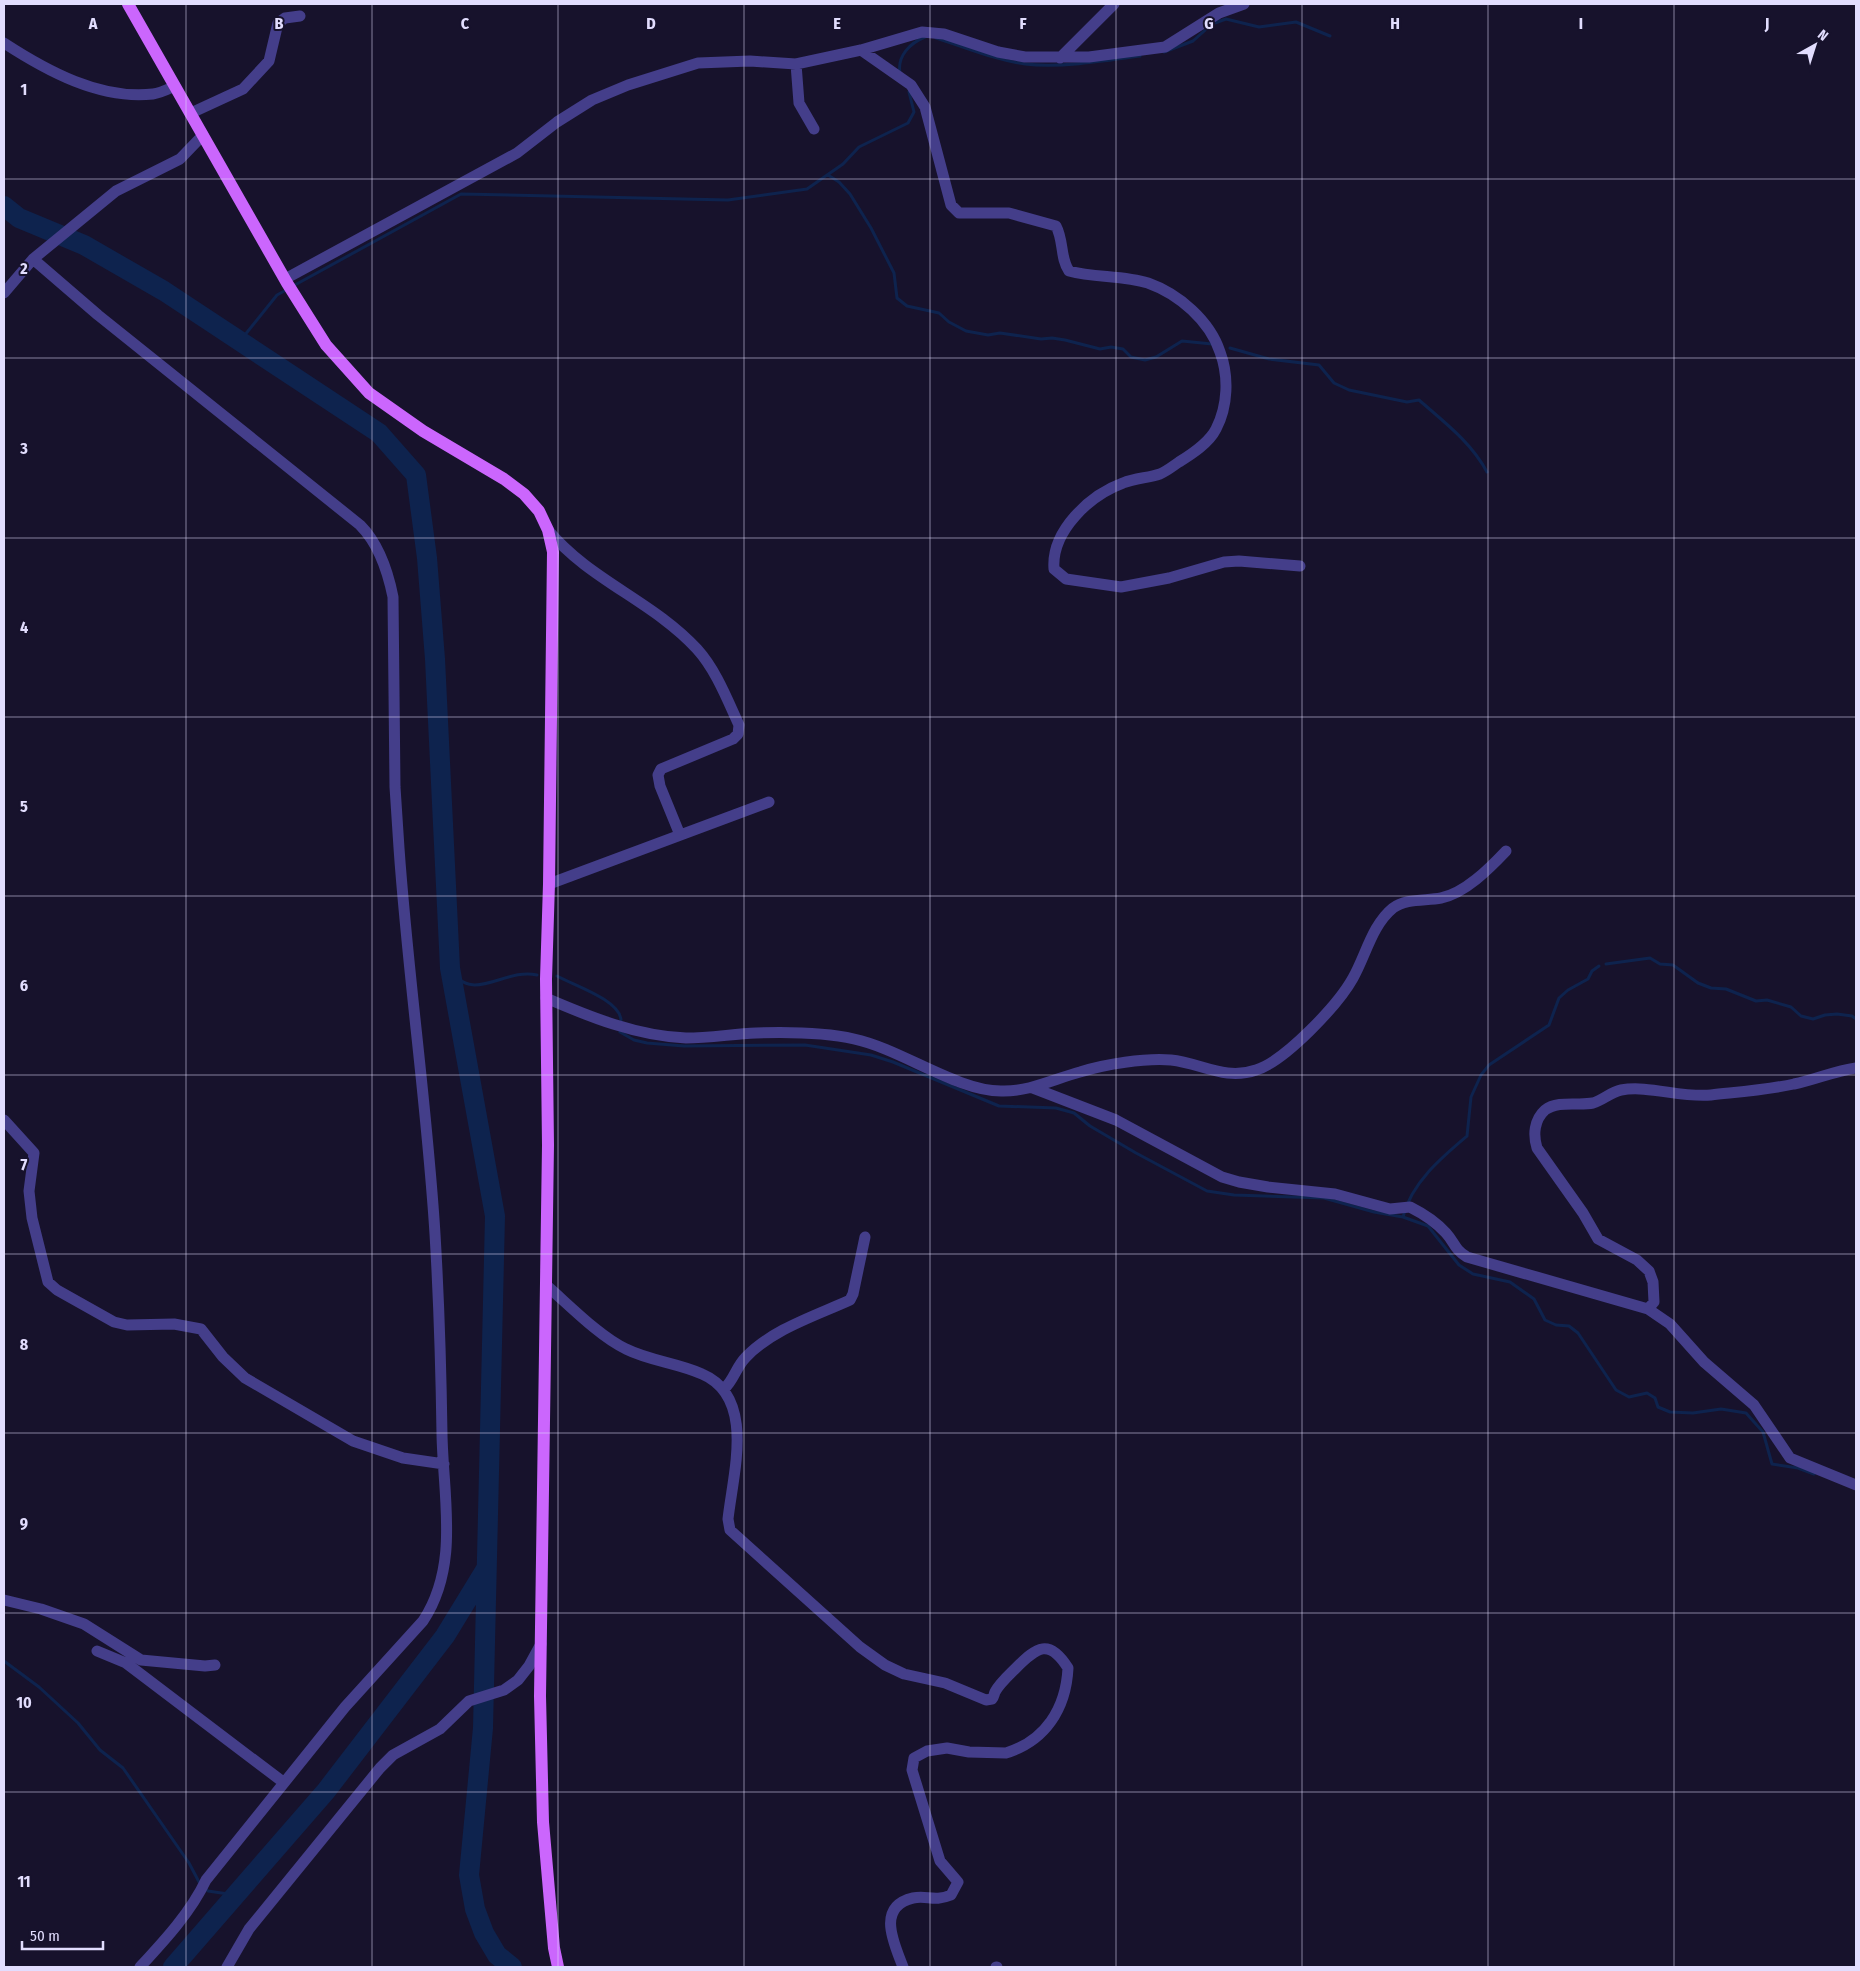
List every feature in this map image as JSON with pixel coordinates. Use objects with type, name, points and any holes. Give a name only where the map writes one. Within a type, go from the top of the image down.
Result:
[{"type":"main road","points":[[128,4],[288,285],[326,345],[369,393],[423,431],[504,479],[524,494],[539,511],[548,530],[553,552],[550,884],[546,998],[548,1145],[541,1644],[543,1822],[554,1948],[558,1967]]},
{"type":"street","points":[[1060,58],[1114,4]]},
{"type":"street","points":[[288,285],[517,154],[557,122],[592,100],[628,85],[698,63],[750,60],[796,64],[861,50],[922,32],[944,34],[998,52],[1060,58],[1089,57],[1165,46],[1219,13],[1244,4]]},
{"type":"street","points":[[191,114],[243,89],[269,61],[278,23],[285,18],[300,16]]},
{"type":"street","points":[[4,43],[60,76],[101,89],[130,95],[155,94],[175,86]]},
{"type":"street","points":[[861,50],[911,85],[925,108],[951,205],[959,213],[1009,213],[1056,226],[1060,234],[1064,264],[1069,271],[1148,283],[1184,304],[1202,319],[1216,339],[1225,366],[1226,399],[1216,430],[1195,452],[1161,473],[1123,483],[1097,496],[1078,512],[1062,536],[1053,556],[1054,569],[1066,579],[1121,587],[1169,578],[1224,562],[1239,561],[1300,566]]},
{"type":"street","points":[[796,64],[799,103],[814,129]]},
{"type":"street","points":[[4,293],[37,257],[116,191],[180,159],[203,135]]},
{"type":"street","points":[[37,257],[98,314],[360,525],[370,535],[390,582],[393,597],[395,786],[404,904],[435,1232],[448,1522],[446,1552],[432,1608],[423,1622],[345,1707],[283,1782],[206,1880],[200,1892],[160,1945],[140,1967]]},
{"type":"street","points":[[548,530],[564,549],[601,578],[660,615],[698,649],[714,672],[739,725],[738,734],[734,739],[661,769],[658,775],[660,786],[680,835]]},
{"type":"street","points":[[550,884],[769,802]]},
{"type":"street","points":[[546,998],[591,1017],[662,1036],[688,1038],[758,1033],[850,1038],[900,1054],[970,1085],[1000,1092],[1033,1088],[1081,1071],[1118,1064],[1171,1060],[1223,1074],[1238,1074],[1256,1070],[1270,1064],[1285,1054],[1344,991],[1375,931],[1396,906],[1443,898],[1458,891],[1493,866],[1506,851]]},
{"type":"street","points":[[1648,1309],[1654,1302],[1654,1282],[1649,1271],[1637,1260],[1598,1239],[1583,1213],[1537,1148],[1534,1136],[1537,1121],[1546,1110],[1565,1104],[1594,1103],[1620,1090],[1643,1090],[1693,1096],[1712,1095],[1795,1084],[1840,1070],[1856,1068]]},
{"type":"street","points":[[1033,1088],[1116,1120],[1222,1177],[1252,1186],[1335,1194],[1390,1210],[1410,1207],[1437,1224],[1448,1234],[1457,1251],[1467,1257],[1648,1309],[1670,1324],[1704,1362],[1754,1405],[1790,1458],[1856,1485]]},
{"type":"street","points":[[4,1120],[34,1153],[29,1191],[32,1218],[48,1282],[57,1290],[114,1322],[127,1325],[174,1324],[201,1328],[223,1357],[245,1378],[353,1440],[402,1458],[444,1464]]},
{"type":"street","points":[[724,1389],[731,1383],[743,1360],[761,1344],[784,1330],[850,1300],[853,1294],[865,1237]]},
{"type":"street","points":[[546,1285],[617,1345],[633,1353],[701,1373],[724,1389],[738,1424],[728,1519],[730,1530],[860,1647],[895,1671],[945,1683],[986,1700],[992,1699],[995,1692],[1014,1670],[1039,1648],[1047,1648],[1055,1652],[1068,1668],[1062,1699],[1049,1726],[1012,1751],[1006,1753],[933,1749],[914,1758],[912,1770],[940,1861],[958,1882],[951,1895],[934,1900],[913,1898],[900,1905],[894,1912],[890,1922],[890,1935],[903,1967]]},
{"type":"street","points":[[4,1600],[41,1608],[84,1624],[141,1660],[215,1665]]},
{"type":"street","points":[[227,1967],[259,1916],[380,1768],[393,1755],[440,1729],[469,1701],[504,1690],[518,1680],[529,1666],[541,1644]]},
{"type":"street","points":[[97,1651],[126,1663],[283,1782]]},
{"type":"waterway","points":[[1164,52],[1193,41],[1212,24],[1226,19],[1259,27],[1296,22],[1330,36]]},
{"type":"waterway","points":[[900,73],[901,61],[906,51],[914,43],[925,37]]},
{"type":"waterway","points":[[936,38],[991,56],[1025,64],[1068,65],[1140,56]]},
{"type":"waterway","points":[[293,286],[461,194],[728,200],[807,189],[843,164],[859,147],[908,123],[914,112],[909,92]]},
{"type":"waterway","points":[[828,175],[839,182],[850,194],[871,228],[894,273],[897,298],[907,306],[939,313],[949,322],[966,331],[988,335],[1000,333],[1041,339],[1052,338],[1100,349],[1111,347],[1123,349],[1131,357],[1145,360],[1156,357],[1182,341],[1212,344]]},
{"type":"waterway","points":[[4,206],[19,218],[84,245],[164,291],[379,433],[416,475],[427,558],[435,659],[450,968],[495,1216],[483,1728],[469,1875],[475,1909],[484,1933],[497,1955],[512,1967]]},
{"type":"waterway","points":[[240,341],[277,295],[288,289]]},
{"type":"waterway","points":[[1230,348],[1269,359],[1319,365],[1334,383],[1349,390],[1407,402],[1419,400],[1465,442],[1481,461],[1487,472]]},
{"type":"waterway","points":[[1606,964],[1650,958],[1660,964],[1673,965],[1698,983],[1711,988],[1726,989],[1756,1001],[1767,1000],[1791,1007],[1801,1016],[1813,1019],[1837,1014],[1852,1016],[1856,1019]]},
{"type":"waterway","points":[[1403,1217],[1407,1205],[1420,1182],[1438,1162],[1467,1136],[1471,1097],[1481,1075],[1489,1065],[1549,1025],[1559,998],[1568,990],[1588,979],[1592,971],[1599,966]]},
{"type":"waterway","points":[[450,968],[459,979],[468,984],[478,985],[513,976],[537,975]]},
{"type":"waterway","points":[[557,976],[605,1000],[619,1013],[621,1020]]},
{"type":"waterway","points":[[620,1032],[634,1040],[647,1043],[684,1046],[805,1045],[871,1055],[893,1062],[999,1106],[1056,1108],[1074,1113],[1090,1126],[1136,1153],[1207,1191],[1234,1195],[1324,1198],[1374,1212],[1403,1217],[1428,1226],[1459,1265],[1473,1274],[1510,1282],[1534,1299],[1545,1320],[1556,1325],[1569,1326],[1578,1333],[1616,1390],[1629,1397],[1647,1393],[1655,1398],[1658,1407],[1670,1412],[1693,1413],[1721,1409],[1746,1413],[1763,1432],[1772,1464],[1798,1468],[1814,1474]]},
{"type":"waterway","points":[[173,1967],[326,1791],[445,1636],[486,1569]]},
{"type":"waterway","points":[[4,1661],[39,1687],[78,1723],[100,1750],[123,1768],[189,1863],[199,1882],[208,1891],[235,1895]]}]
